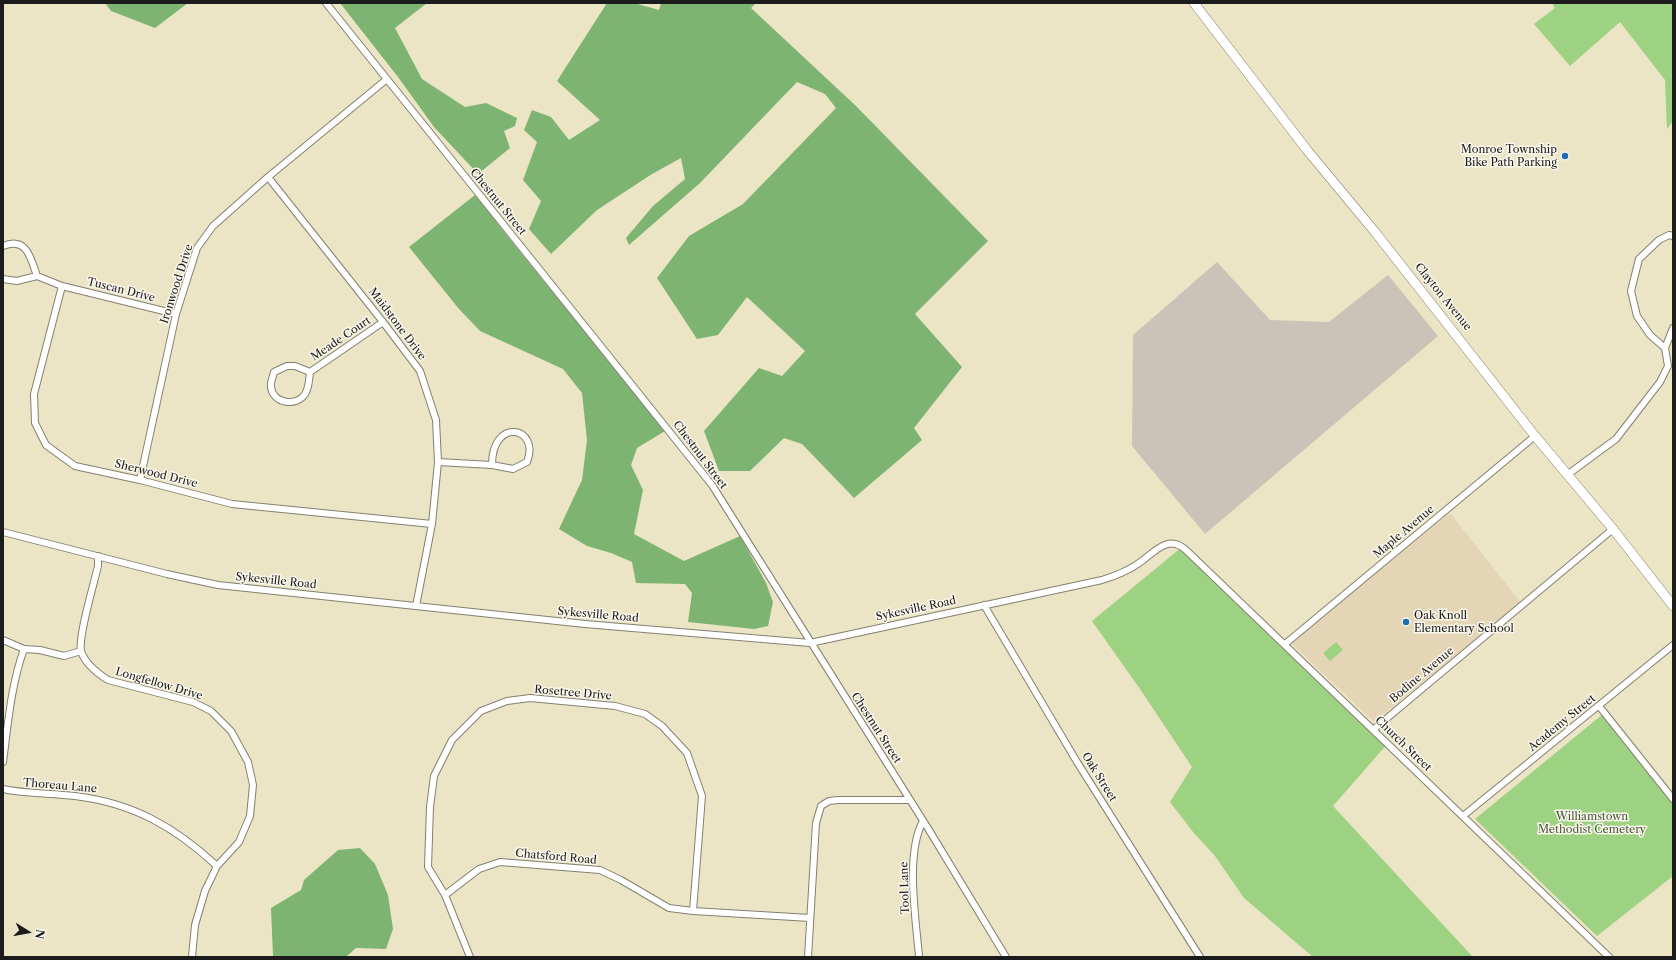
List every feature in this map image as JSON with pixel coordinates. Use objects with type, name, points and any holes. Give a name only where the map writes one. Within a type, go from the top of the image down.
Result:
[{"type":"main road","name":"Clayton Avenue","points":[[1194,3],[1307,150],[1375,232],[1535,436],[1673,606]]},
{"type":"street","name":"Chestnut Street","points":[[326,3],[701,470],[743,533],[1006,957]]},
{"type":"street","name":"Ironwood Drive","points":[[140,480],[176,314],[197,248],[213,226],[268,177],[387,79]]},
{"type":"street","name":"Maidstone Drive","points":[[268,177],[420,371],[436,420],[438,462],[432,524],[416,606]]},
{"type":"street","points":[[1665,348],[1650,336],[1637,316],[1632,290],[1639,259],[1659,240],[1669,235],[1673,236]]},
{"type":"street","points":[[3,246],[10,244],[20,245],[26,250],[30,256],[37,276],[17,281],[3,279]]},
{"type":"street","name":"Tuscan Drive","points":[[37,276],[62,286],[176,314]]},
{"type":"street","name":"Sherwood Drive","points":[[62,286],[34,394],[35,423],[46,445],[75,466],[140,480],[232,504],[432,524]]},
{"type":"street","name":"Meade Court","points":[[310,372],[295,366],[286,366],[274,372],[271,380],[271,388],[275,396],[282,401],[290,403],[299,401],[308,389],[310,372],[383,322]]},
{"type":"street","points":[[1567,475],[1616,439],[1660,382],[1668,366],[1665,348],[1673,328]]},
{"type":"street","points":[[438,462],[492,465],[513,469],[527,462],[530,449],[528,441],[522,435],[507,432],[496,442],[492,465]]},
{"type":"street","name":"Maple Avenue","points":[[1285,644],[1535,436]]},
{"type":"street","name":"Bodine Avenue","points":[[1374,729],[1612,529]]},
{"type":"street","name":"Sykesville Road","points":[[3,532],[218,585],[586,624],[810,643],[1102,580],[1127,570],[1163,545],[1172,543],[1182,546]]},
{"type":"street","name":"Church Street","points":[[1182,546],[1374,729],[1609,957]]},
{"type":"street","points":[[3,640],[24,649],[40,650],[64,656],[82,652],[80,641],[98,566],[98,556]]},
{"type":"street","name":"Oak Street","points":[[984,605],[1077,762],[1200,957]]},
{"type":"street","name":"Academy Street","points":[[1463,816],[1673,645]]},
{"type":"street","points":[[3,762],[9,708],[19,663],[24,649]]},
{"type":"street","name":"Longfellow Drive","points":[[82,652],[85,660],[98,674],[108,680],[193,702],[211,711],[231,732],[248,762],[253,785],[250,816],[239,842],[216,866],[205,891],[198,910],[192,957]]},
{"type":"street","name":"Rosetree Drive","points":[[470,957],[445,895],[428,867],[430,807],[434,776],[452,740],[481,711],[507,702],[530,698],[615,706],[645,714],[662,726],[687,753],[702,796],[693,911]]},
{"type":"street","points":[[1599,706],[1673,799]]},
{"type":"street","name":"Thoreau Lane","points":[[3,789],[20,793],[95,798],[127,807],[154,819],[191,845],[216,866]]},
{"type":"street","points":[[808,957],[816,823],[822,806],[829,801],[838,800],[910,800]]},
{"type":"street","name":"Tool Lane","points":[[919,957],[913,863],[917,831],[923,821]]},
{"type":"street","name":"Chatsford Road","points":[[445,895],[479,869],[500,862],[550,865],[600,870],[669,908],[693,911],[810,918]]},
{"type":"shaded area","points":[[1217,262],[1270,320],[1329,322],[1388,275],[1438,336],[1205,534],[1132,446],[1133,335]]},
{"type":"shaded area","name":"Oak Knoll Elementary School","points":[[1450,513],[1521,603],[1374,722],[1290,642]]},
{"type":"green space","points":[[105,3],[188,3],[155,28],[111,11]]},
{"type":"green space","points":[[340,3],[427,3],[395,28],[422,79],[465,107],[486,103],[517,118],[515,126],[504,131],[510,148],[478,174],[434,127],[398,77]]},
{"type":"green space","points":[[607,3],[634,3],[659,10],[661,3],[756,3],[751,8],[856,106],[988,241],[915,314],[962,367],[914,428],[922,440],[854,498],[802,444],[784,438],[750,471],[719,471],[704,431],[759,368],[782,376],[805,351],[747,297],[718,335],[697,339],[657,278],[689,236],[743,204],[836,108],[825,94],[797,82],[700,183],[629,245],[626,238],[653,206],[685,179],[681,158],[652,174],[597,210],[551,254],[529,229],[541,201],[523,180],[537,142],[524,130],[532,110],[551,117],[569,140],[600,120],[557,81]]},
{"type":"green space","points":[[1552,3],[1673,3],[1673,121],[1667,129],[1665,80],[1620,22],[1570,66],[1534,24],[1555,8]]},
{"type":"green space","points":[[475,195],[665,431],[637,448],[631,465],[643,490],[634,534],[684,561],[740,536],[766,583],[773,602],[768,626],[754,629],[688,622],[692,593],[685,584],[636,583],[632,562],[611,553],[587,546],[559,529],[582,480],[587,440],[582,393],[563,369],[480,331],[459,309],[409,247]]},
{"type":"green space","points":[[1182,547],[1389,742],[1333,806],[1472,956],[1471,957],[1313,957],[1244,898],[1215,856],[1193,832],[1170,802],[1192,767],[1092,621]]},
{"type":"green space","points":[[1336,642],[1343,650],[1330,661],[1323,653]]},
{"type":"green space","name":"Williamstown Methodist Cemetery","points":[[1603,714],[1673,801],[1673,876],[1597,936],[1475,819]]},
{"type":"green space","points":[[360,848],[375,864],[388,895],[393,929],[386,949],[356,948],[346,957],[273,956],[271,908],[301,890],[304,880],[338,850]]},
{"type":"place","name":"Monroe Township Bike Path Parking","points":[[1565,156]]},
{"type":"place","name":"Oak Knoll Elementary School","points":[[1406,622]]}]
